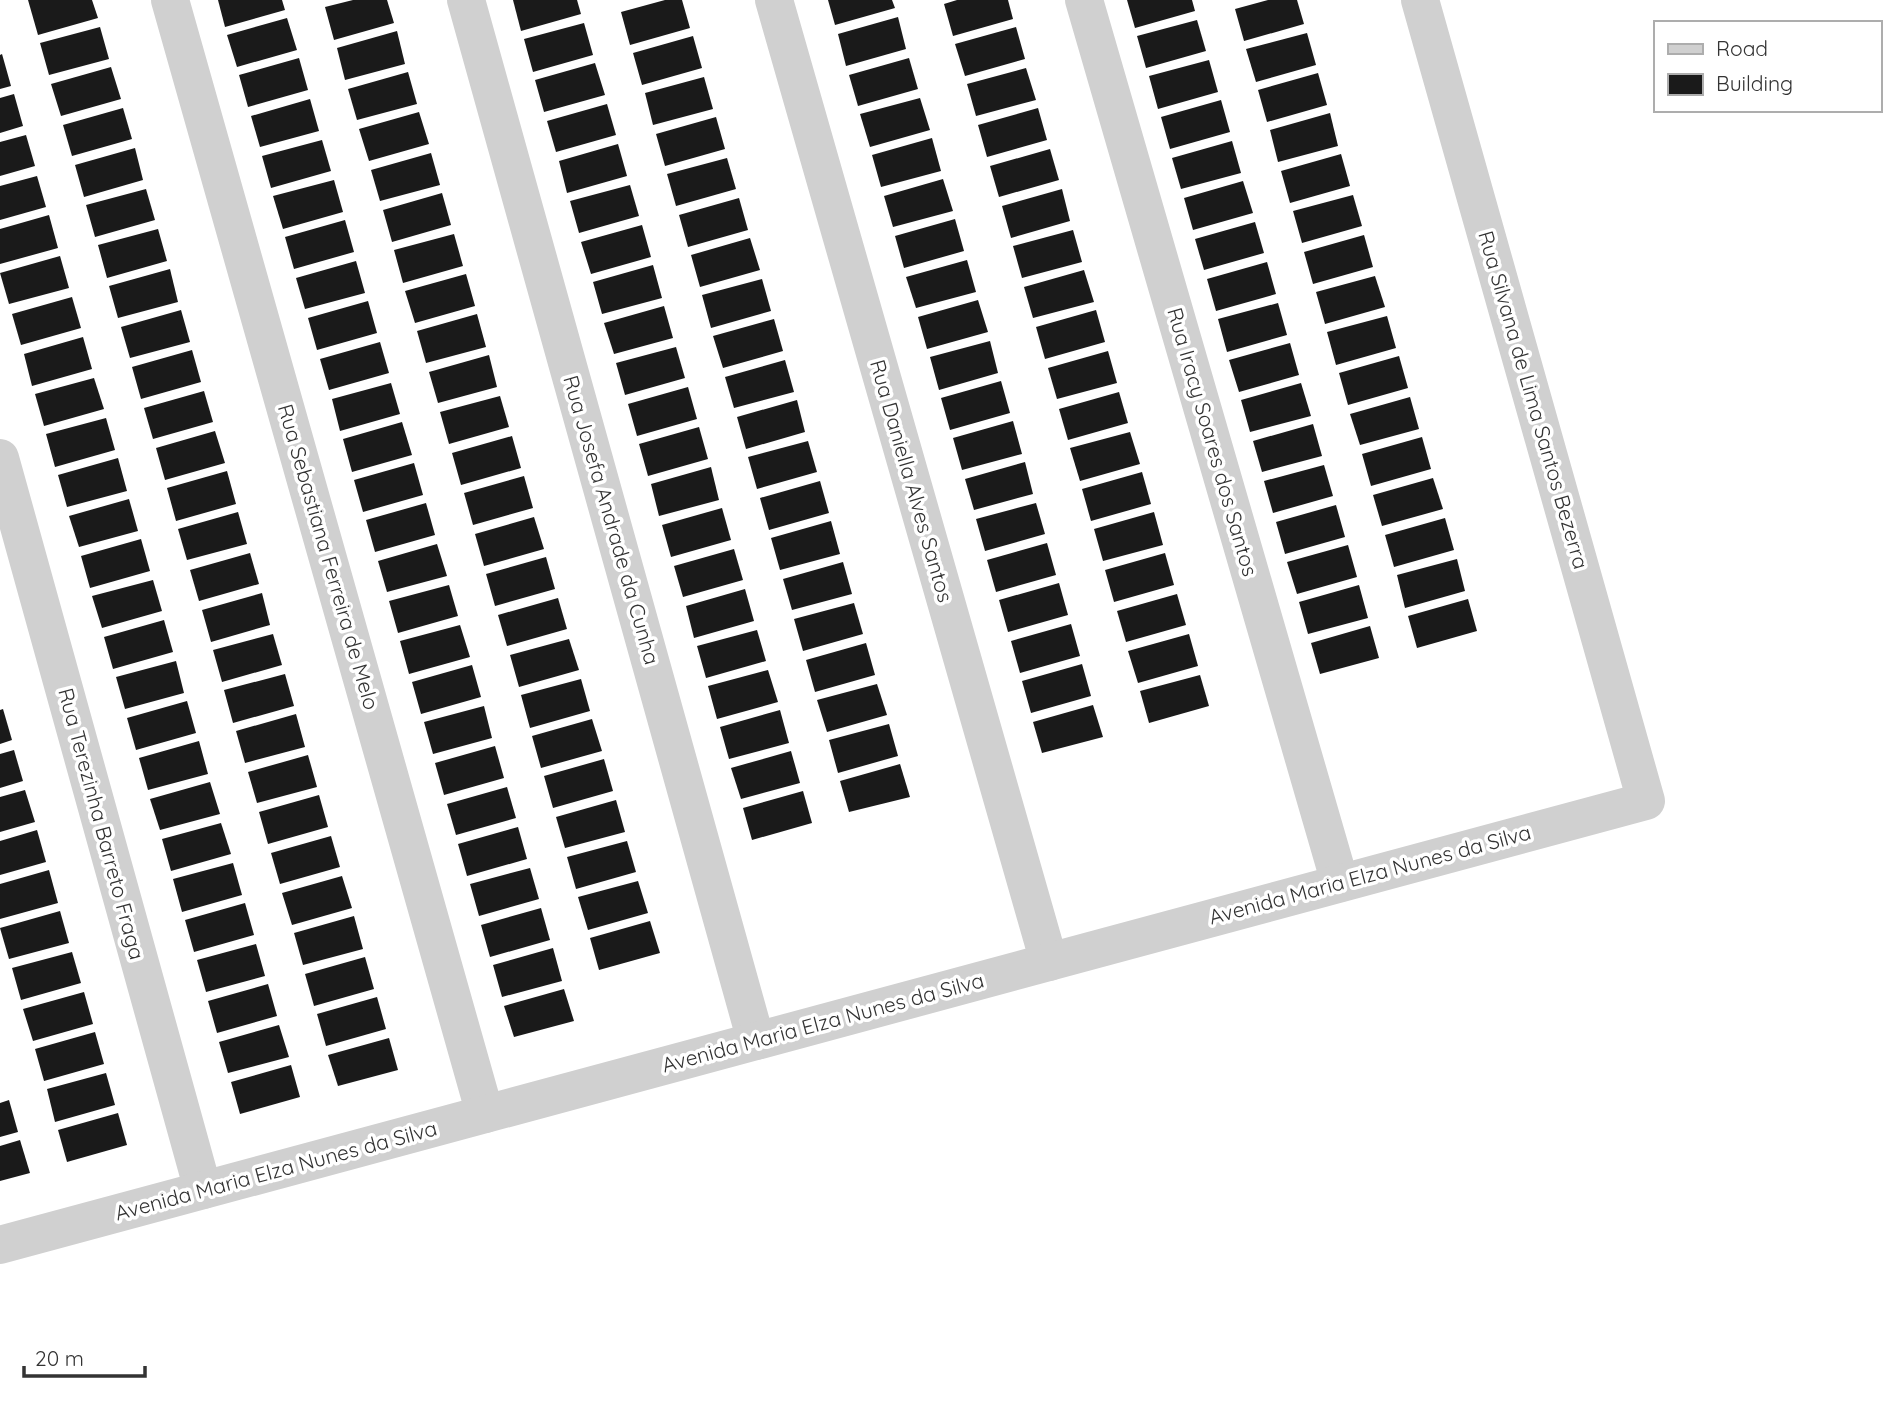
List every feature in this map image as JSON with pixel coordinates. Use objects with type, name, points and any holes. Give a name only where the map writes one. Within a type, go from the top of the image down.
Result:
[{"type":"street","name":"Rua Sebastiana Ferreira de Melo","points":[[170,0],[485,1114]]},
{"type":"street","name":"Rua Josefa Andrade da Cunha","points":[[466,0],[756,1041]]},
{"type":"street","name":"Rua Daniella Alves Santos","points":[[774,0],[1049,962]]},
{"type":"street","name":"Rua Iracy Soares dos Santos","points":[[1084,0],[1340,883]]},
{"type":"street","name":"Rua Silvana de Lima Santos Bezerra","points":[[1420,0],[1646,801]]},
{"type":"street","name":"Rua Terezinha Barreto Fraga","points":[[0,458],[203,1190]]},
{"type":"street","name":"Avenida Maria Elza Nunes da Silva","points":[[0,1245],[1646,801]]},
{"type":"building","points":[[28,0],[92,0],[98,18],[38,35]]},
{"type":"building","points":[[218,0],[282,0],[285,10],[225,27]]},
{"type":"building","points":[[353,0],[387,0],[394,23],[334,40],[325,7]]},
{"type":"building","points":[[513,0],[577,0],[581,14],[521,31]]},
{"type":"building","points":[[665,0],[682,0],[690,28],[630,45],[621,12]]},
{"type":"building","points":[[828,0],[892,0],[895,8],[835,25]]},
{"type":"building","points":[[957,0],[1008,0],[1013,19],[953,36],[944,4]]},
{"type":"building","points":[[1127,0],[1192,0],[1195,11],[1135,28]]},
{"type":"building","points":[[1268,0],[1297,0],[1304,24],[1244,41],[1235,9]]},
{"type":"building","points":[[898,17],[906,49],[846,66],[838,34]]},
{"type":"building","points":[[287,18],[297,50],[237,67],[227,35]]},
{"type":"building","points":[[1197,20],[1206,51],[1146,68],[1137,36]]},
{"type":"building","points":[[584,23],[593,55],[533,72],[524,39]]},
{"type":"building","points":[[100,27],[109,59],[49,75],[40,43]]},
{"type":"building","points":[[1016,27],[1025,59],[965,76],[955,44]]},
{"type":"building","points":[[397,31],[405,64],[345,80],[337,48]]},
{"type":"building","points":[[1307,33],[1316,65],[1256,82],[1246,49]]},
{"type":"building","points":[[693,36],[702,68],[642,85],[633,53]]},
{"type":"building","points":[[2,54],[11,86],[0,89],[0,55]]},
{"type":"building","points":[[299,58],[308,90],[248,107],[239,75]]},
{"type":"building","points":[[909,58],[918,89],[858,106],[849,75]]},
{"type":"building","points":[[1209,60],[1218,92],[1158,109],[1149,76]]},
{"type":"building","points":[[595,63],[605,95],[544,112],[535,80]]},
{"type":"building","points":[[111,67],[121,99],[61,116],[51,84]]},
{"type":"building","points":[[1026,68],[1036,100],[976,116],[967,84]]},
{"type":"building","points":[[408,72],[417,104],[357,120],[348,89]]},
{"type":"building","points":[[1318,73],[1327,105],[1267,122],[1258,90]]},
{"type":"building","points":[[704,77],[713,109],[653,125],[645,93]]},
{"type":"building","points":[[14,94],[23,126],[0,133],[0,98]]},
{"type":"building","points":[[920,98],[930,130],[870,147],[860,114]]},
{"type":"building","points":[[310,99],[319,131],[260,147],[251,116]]},
{"type":"building","points":[[1221,100],[1230,132],[1170,149],[1161,117]]},
{"type":"building","points":[[607,104],[616,135],[556,152],[547,121]]},
{"type":"building","points":[[123,108],[132,139],[72,156],[63,125]]},
{"type":"building","points":[[1038,108],[1047,140],[987,157],[978,125]]},
{"type":"building","points":[[419,112],[429,144],[369,161],[359,129]]},
{"type":"building","points":[[1330,113],[1338,146],[1278,162],[1270,130]]},
{"type":"building","points":[[716,117],[725,149],[665,166],[656,134]]},
{"type":"building","points":[[26,135],[35,166],[0,176],[0,142]]},
{"type":"building","points":[[932,138],[941,171],[881,187],[872,155]]},
{"type":"building","points":[[322,140],[331,171],[271,188],[262,156]]},
{"type":"building","points":[[1232,141],[1241,173],[1181,189],[1172,158]]},
{"type":"building","points":[[618,144],[627,176],[567,193],[559,161]]},
{"type":"building","points":[[135,148],[143,180],[84,197],[75,165]]},
{"type":"building","points":[[1050,149],[1059,180],[999,197],[990,166]]},
{"type":"building","points":[[431,153],[440,185],[380,201],[371,170]]},
{"type":"building","points":[[1341,154],[1350,186],[1290,203],[1281,171]]},
{"type":"building","points":[[727,158],[736,189],[676,206],[667,174]]},
{"type":"building","points":[[37,176],[46,207],[0,220],[0,186]]},
{"type":"building","points":[[943,179],[953,211],[893,227],[884,196]]},
{"type":"building","points":[[334,180],[343,212],[283,229],[273,196]]},
{"type":"building","points":[[1243,181],[1253,213],[1193,230],[1184,198]]},
{"type":"building","points":[[630,185],[639,216],[579,233],[570,201]]},
{"type":"building","points":[[146,189],[155,220],[95,237],[86,205]]},
{"type":"building","points":[[1062,189],[1070,221],[1011,238],[1002,206]]},
{"type":"building","points":[[442,193],[451,225],[392,242],[383,210]]},
{"type":"building","points":[[1353,195],[1362,226],[1302,243],[1293,211]]},
{"type":"building","points":[[739,198],[748,230],[688,247],[679,215]]},
{"type":"building","points":[[49,215],[58,248],[0,264],[0,229]]},
{"type":"building","points":[[955,219],[964,251],[904,268],[895,236]]},
{"type":"building","points":[[345,220],[354,252],[294,269],[285,237]]},
{"type":"building","points":[[1255,222],[1264,253],[1204,270],[1195,239]]},
{"type":"building","points":[[642,225],[651,257],[591,274],[581,242]]},
{"type":"building","points":[[158,229],[167,261],[107,278],[98,245]]},
{"type":"building","points":[[1073,230],[1082,262],[1022,278],[1013,246]]},
{"type":"building","points":[[454,234],[463,266],[403,283],[394,250]]},
{"type":"building","points":[[1364,235],[1373,267],[1313,284],[1304,252]]},
{"type":"building","points":[[750,238],[760,270],[700,287],[691,255]]},
{"type":"building","points":[[60,256],[69,288],[9,304],[0,273]]},
{"type":"building","points":[[967,260],[976,292],[916,308],[906,277]]},
{"type":"building","points":[[356,261],[365,293],[305,309],[296,278]]},
{"type":"building","points":[[1267,262],[1276,294],[1216,311],[1207,279]]},
{"type":"building","points":[[653,265],[662,298],[602,314],[593,282]]},
{"type":"building","points":[[170,269],[178,302],[118,318],[109,286]]},
{"type":"building","points":[[1084,270],[1094,302],[1033,318],[1024,287]]},
{"type":"building","points":[[466,274],[475,306],[415,323],[405,291]]},
{"type":"building","points":[[1375,276],[1385,307],[1325,324],[1316,292]]},
{"type":"building","points":[[762,279],[771,311],[711,328],[702,295]]},
{"type":"building","points":[[72,297],[81,328],[21,345],[12,314]]},
{"type":"building","points":[[978,300],[988,332],[927,349],[918,317]]},
{"type":"building","points":[[368,301],[377,333],[317,350],[308,318]]},
{"type":"building","points":[[1278,303],[1287,335],[1227,352],[1218,319]]},
{"type":"building","points":[[664,306],[673,338],[614,354],[604,323]]},
{"type":"building","points":[[181,310],[190,342],[130,358],[121,327]]},
{"type":"building","points":[[1096,310],[1105,342],[1045,359],[1036,327]]},
{"type":"building","points":[[477,314],[486,347],[426,363],[417,331]]},
{"type":"building","points":[[1387,316],[1396,348],[1336,365],[1327,332]]},
{"type":"building","points":[[774,319],[783,351],[723,368],[713,336]]},
{"type":"building","points":[[83,337],[92,369],[32,386],[24,354]]},
{"type":"building","points":[[990,341],[998,373],[939,390],[930,357]]},
{"type":"building","points":[[380,342],[389,373],[329,390],[320,359]]},
{"type":"building","points":[[1290,343],[1299,375],[1239,392],[1229,360]]},
{"type":"building","points":[[676,347],[685,378],[625,395],[616,363]]},
{"type":"building","points":[[192,350],[201,382],[141,399],[132,367]]},
{"type":"building","points":[[1108,351],[1117,383],[1057,399],[1048,368]]},
{"type":"building","points":[[489,355],[497,387],[438,403],[429,372]]},
{"type":"building","points":[[1399,356],[1408,388],[1348,405],[1339,373]]},
{"type":"building","points":[[785,360],[794,392],[734,408],[725,377]]},
{"type":"building","points":[[94,378],[104,409],[44,426],[35,394]]},
{"type":"building","points":[[1001,381],[1010,413],[950,430],[941,398]]},
{"type":"building","points":[[391,383],[400,414],[340,431],[332,399]]},
{"type":"building","points":[[1301,383],[1311,416],[1250,432],[1241,400]]},
{"type":"building","points":[[688,387],[697,419],[637,436],[628,404]]},
{"type":"building","points":[[204,391],[213,422],[153,439],[144,408]]},
{"type":"building","points":[[1119,392],[1128,423],[1068,440],[1059,409]]},
{"type":"building","points":[[500,396],[509,427],[449,444],[440,412]]},
{"type":"building","points":[[1410,397],[1419,429],[1360,445],[1350,414]]},
{"type":"building","points":[[797,400],[805,432],[746,449],[737,417]]},
{"type":"building","points":[[106,418],[115,450],[55,467],[46,434]]},
{"type":"building","points":[[1013,421],[1022,454],[962,470],[953,438]]},
{"type":"building","points":[[402,422],[412,455],[352,472],[343,439]]},
{"type":"building","points":[[1313,424],[1322,456],[1262,472],[1253,441]]},
{"type":"building","points":[[699,427],[708,459],[648,476],[639,444]]},
{"type":"building","points":[[215,431],[225,463],[165,480],[156,448]]},
{"type":"building","points":[[1130,432],[1140,464],[1080,481],[1070,448]]},
{"type":"building","points":[[512,436],[521,468],[461,485],[452,453]]},
{"type":"building","points":[[1422,437],[1431,469],[1371,486],[1362,454]]},
{"type":"building","points":[[808,441],[817,472],[757,489],[748,457]]},
{"type":"building","points":[[118,458],[127,491],[67,507],[58,475]]},
{"type":"building","points":[[1025,462],[1033,494],[974,510],[965,479]]},
{"type":"building","points":[[414,463],[423,495],[363,512],[354,480]]},
{"type":"building","points":[[1324,465],[1333,496],[1273,513],[1264,481]]},
{"type":"building","points":[[711,467],[719,500],[659,516],[651,484]]},
{"type":"building","points":[[227,471],[236,504],[176,521],[167,488]]},
{"type":"building","points":[[1142,472],[1151,504],[1091,521],[1082,489]]},
{"type":"building","points":[[524,476],[533,508],[473,525],[464,493]]},
{"type":"building","points":[[1433,478],[1443,509],[1382,526],[1373,495]]},
{"type":"building","points":[[820,481],[829,513],[769,530],[760,498]]},
{"type":"building","points":[[129,499],[138,531],[79,547],[69,516]]},
{"type":"building","points":[[426,503],[435,535],[375,552],[366,520]]},
{"type":"building","points":[[1036,503],[1045,534],[985,551],[976,519]]},
{"type":"building","points":[[1336,505],[1345,537],[1285,554],[1276,522]]},
{"type":"building","points":[[722,508],[731,540],[671,557],[662,525]]},
{"type":"building","points":[[238,512],[247,544],[187,560],[178,529]]},
{"type":"building","points":[[1154,512],[1163,545],[1103,561],[1094,529]]},
{"type":"building","points":[[534,517],[544,549],[484,566],[475,534]]},
{"type":"building","points":[[1445,518],[1454,550],[1394,567],[1385,535]]},
{"type":"building","points":[[831,521],[840,554],[780,570],[771,538]]},
{"type":"building","points":[[141,539],[150,571],[90,588],[81,556]]},
{"type":"building","points":[[1047,543],[1056,575],[996,592],[987,560]]},
{"type":"building","points":[[437,544],[447,576],[387,592],[378,561]]},
{"type":"building","points":[[1348,545],[1357,577],[1297,594],[1287,562]]},
{"type":"building","points":[[734,549],[743,580],[683,597],[674,566]]},
{"type":"building","points":[[250,553],[259,584],[199,601],[190,570]]},
{"type":"building","points":[[1165,553],[1174,585],[1114,602],[1105,570]]},
{"type":"building","points":[[546,557],[555,589],[495,606],[486,574]]},
{"type":"building","points":[[1457,559],[1465,591],[1405,608],[1397,575]]},
{"type":"building","points":[[843,562],[852,594],[792,610],[783,579]]},
{"type":"building","points":[[153,580],[162,611],[102,628],[92,596]]},
{"type":"building","points":[[1059,583],[1068,615],[1008,632],[999,600]]},
{"type":"building","points":[[449,585],[458,616],[398,633],[389,601]]},
{"type":"building","points":[[1359,585],[1368,618],[1308,634],[1299,602]]},
{"type":"building","points":[[745,589],[754,621],[694,638],[686,606]]},
{"type":"building","points":[[262,593],[270,625],[211,642],[202,610]]},
{"type":"building","points":[[1177,594],[1186,625],[1126,642],[1117,611]]},
{"type":"building","points":[[558,598],[567,629],[507,646],[498,615]]},
{"type":"building","points":[[1468,599],[1477,631],[1417,648],[1408,616]]},
{"type":"building","points":[[854,603],[863,634],[803,651],[794,619]]},
{"type":"building","points":[[164,620],[173,652],[113,669],[104,637]]},
{"type":"building","points":[[1071,624],[1080,656],[1020,673],[1011,641]]},
{"type":"building","points":[[460,625],[470,657],[409,674],[400,641]]},
{"type":"building","points":[[1370,626],[1379,658],[1320,674],[1311,643]]},
{"type":"building","points":[[757,630],[766,661],[706,678],[697,646]]},
{"type":"building","points":[[273,634],[282,665],[222,682],[213,650]]},
{"type":"building","points":[[1189,634],[1198,666],[1138,683],[1128,651]]},
{"type":"building","points":[[569,639],[579,670],[519,687],[510,655]]},
{"type":"building","points":[[866,643],[875,675],[815,692],[806,660]]},
{"type":"building","points":[[176,661],[184,693],[125,709],[116,677]]},
{"type":"building","points":[[1082,664],[1091,696],[1031,713],[1022,681]]},
{"type":"building","points":[[472,665],[481,697],[421,714],[412,682]]},
{"type":"building","points":[[768,670],[778,702],[717,719],[708,686]]},
{"type":"building","points":[[285,674],[294,706],[233,723],[224,690]]},
{"type":"building","points":[[1200,675],[1209,706],[1149,723],[1140,691]]},
{"type":"building","points":[[581,679],[590,711],[530,728],[521,695]]},
{"type":"building","points":[[877,684],[887,715],[827,732],[817,700]]},
{"type":"building","points":[[187,701],[196,733],[136,750],[127,718]]},
{"type":"building","points":[[1093,705],[1103,737],[1042,753],[1033,722]]},
{"type":"building","points":[[484,706],[492,738],[433,754],[424,722]]},
{"type":"building","points":[[3,709],[12,740],[0,744],[0,710]]},
{"type":"building","points":[[780,710],[789,743],[729,759],[720,727]]},
{"type":"building","points":[[296,714],[305,747],[245,763],[236,731]]},
{"type":"building","points":[[592,719],[602,751],[541,768],[532,736]]},
{"type":"building","points":[[889,724],[898,756],[838,773],[829,740]]},
{"type":"building","points":[[199,741],[208,774],[148,790],[139,758]]},
{"type":"building","points":[[495,746],[504,778],[444,795],[435,763]]},
{"type":"building","points":[[14,750],[23,781],[0,788],[0,754]]},
{"type":"building","points":[[791,751],[800,783],[741,799],[731,768]]},
{"type":"building","points":[[308,755],[317,787],[257,803],[248,772]]},
{"type":"building","points":[[604,759],[613,791],[553,808],[544,776]]},
{"type":"building","points":[[900,764],[910,797],[849,812],[840,781]]},
{"type":"building","points":[[210,782],[220,814],[160,830],[150,799]]},
{"type":"building","points":[[507,787],[516,818],[456,835],[447,804]]},
{"type":"building","points":[[25,790],[35,822],[0,832],[0,797]]},
{"type":"building","points":[[803,791],[812,823],[752,840],[743,808]]},
{"type":"building","points":[[319,795],[328,827],[268,844],[259,812]]},
{"type":"building","points":[[616,800],[625,832],[565,848],[556,817]]},
{"type":"building","points":[[221,823],[231,854],[171,871],[162,839]]},
{"type":"building","points":[[518,827],[527,859],[467,876],[458,844]]},
{"type":"building","points":[[37,830],[46,862],[0,875],[0,841]]},
{"type":"building","points":[[331,836],[340,867],[280,884],[271,853]]},
{"type":"building","points":[[627,841],[636,872],[576,889],[567,857]]},
{"type":"building","points":[[233,863],[242,895],[182,912],[173,879]]},
{"type":"building","points":[[530,868],[539,899],[479,916],[470,884]]},
{"type":"building","points":[[49,870],[58,903],[0,919],[0,884]]},
{"type":"building","points":[[342,876],[352,908],[292,925],[282,893]]},
{"type":"building","points":[[638,881],[648,913],[588,930],[578,897]]},
{"type":"building","points":[[245,903],[254,935],[194,952],[185,920]]},
{"type":"building","points":[[541,908],[550,940],[490,957],[481,925]]},
{"type":"building","points":[[60,911],[69,943],[9,959],[0,928]]},
{"type":"building","points":[[354,916],[363,949],[303,965],[294,933]]},
{"type":"building","points":[[650,921],[660,953],[599,970],[590,938]]},
{"type":"building","points":[[256,944],[265,976],[206,992],[197,960]]},
{"type":"building","points":[[553,948],[562,981],[502,997],[493,965]]},
{"type":"building","points":[[72,952],[81,983],[21,1000],[12,968]]},
{"type":"building","points":[[365,957],[374,989],[314,1006],[305,974]]},
{"type":"building","points":[[268,984],[277,1016],[217,1033],[208,1001]]},
{"type":"building","points":[[564,989],[574,1021],[514,1037],[504,1006]]},
{"type":"building","points":[[84,992],[93,1024],[33,1041],[23,1009]]},
{"type":"building","points":[[377,997],[386,1029],[326,1046],[317,1014]]},
{"type":"building","points":[[279,1025],[289,1057],[228,1073],[219,1042]]},
{"type":"building","points":[[95,1032],[104,1064],[44,1081],[35,1049]]},
{"type":"building","points":[[389,1038],[398,1070],[338,1086],[328,1055]]},
{"type":"building","points":[[291,1065],[300,1097],[240,1114],[231,1082]]},
{"type":"building","points":[[106,1073],[115,1105],[55,1122],[47,1089]]},
{"type":"building","points":[[9,1100],[18,1132],[0,1137],[0,1103]]},
{"type":"building","points":[[118,1113],[127,1145],[67,1162],[58,1130]]},
{"type":"building","points":[[20,1140],[30,1173],[0,1181],[0,1146]]}]
